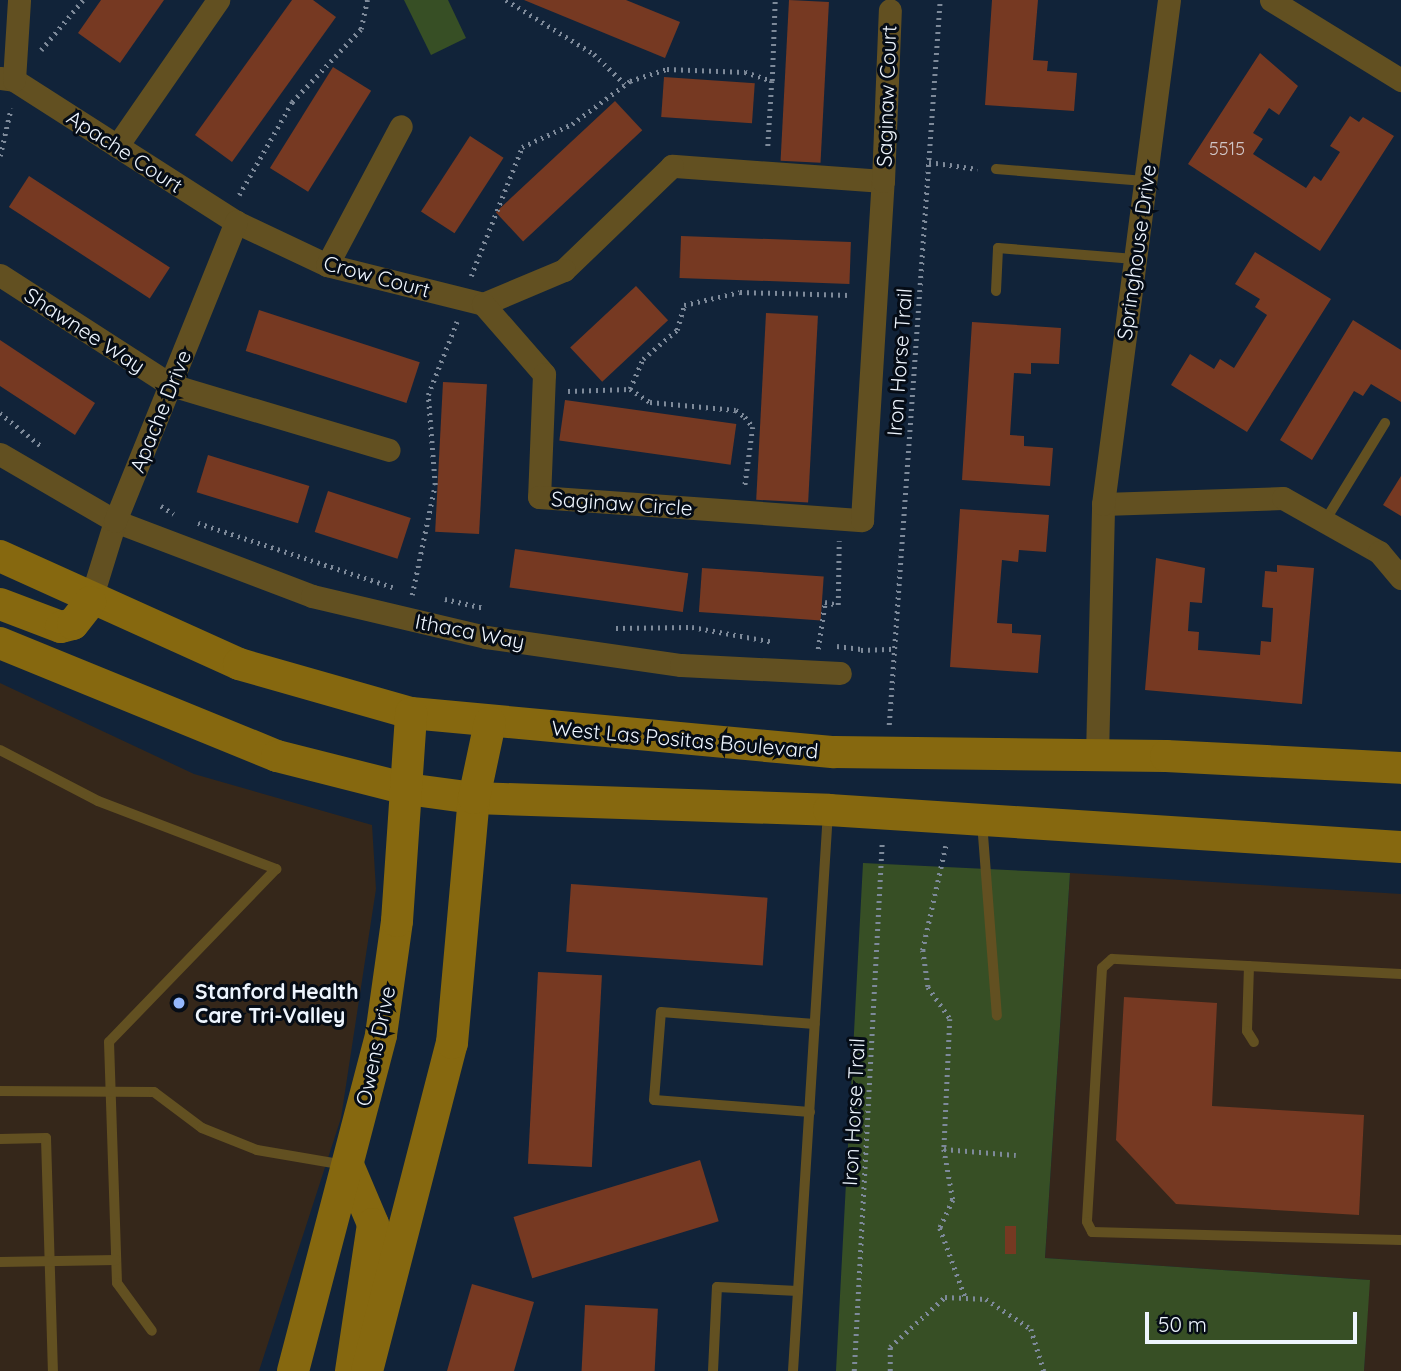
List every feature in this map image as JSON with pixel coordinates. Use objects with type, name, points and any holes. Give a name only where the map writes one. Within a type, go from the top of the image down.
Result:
[{"type":"main road","name":"West Las Positas Boulevard","points":[[0,556],[90,602],[239,664],[411,713],[489,723],[834,752],[1097,755],[1401,768]]},
{"type":"main road","points":[[0,604],[61,627],[73,624],[90,602]]},
{"type":"main road","points":[[0,643],[277,756],[407,789],[474,798],[829,810],[1401,847]]},
{"type":"main road","name":"Owens Drive","points":[[293,1371],[381,1035],[407,789],[411,713]]},
{"type":"main road","points":[[367,1371],[452,1042],[474,798],[489,723]]},
{"type":"main road","points":[[348,1165],[373,1224],[351,1371]]},
{"type":"street","points":[[7,79],[19,0]]},
{"type":"street","points":[[117,146],[218,0]]},
{"type":"street","name":"Springhouse Drive","points":[[1097,755],[1102,504],[1169,0]]},
{"type":"street","points":[[1270,0],[1401,80]]},
{"type":"street","name":"Saginaw Court","points":[[883,181],[890,10]]},
{"type":"street","name":"Apache Court","points":[[7,79],[232,220]]},
{"type":"street","points":[[327,265],[401,126]]},
{"type":"street","points":[[544,374],[473,301],[564,271],[672,166],[883,181],[862,520],[841,518]]},
{"type":"street","name":"Crow Court","points":[[232,220],[327,265],[473,301]]},
{"type":"street","name":"Apache Drive","points":[[90,602],[115,521],[171,385],[232,220]]},
{"type":"street","name":"Shawnee Way","points":[[0,275],[171,385]]},
{"type":"street","name":"Saginaw Circle","points":[[544,374],[539,497],[841,518]]},
{"type":"street","points":[[171,385],[389,450]]},
{"type":"street","points":[[0,454],[115,521]]},
{"type":"street","points":[[1102,504],[1283,498],[1379,552],[1401,578]]},
{"type":"street","name":"Ithaca Way","points":[[115,521],[312,596],[486,637],[681,665],[822,662]]},
{"type":"lane","points":[[996,169],[1145,181]]},
{"type":"lane","points":[[996,291],[998,248],[1135,259]]},
{"type":"lane","points":[[1325,522],[1385,423]]},
{"type":"lane","points":[[0,750],[98,801],[276,869],[109,1042],[108,1092],[117,1283],[152,1331]]},
{"type":"lane","points":[[793,1371],[829,810]]},
{"type":"lane","points":[[966,818],[997,1015]]},
{"type":"lane","points":[[1401,974],[1112,959],[1102,968],[1087,1222],[1092,1232],[1401,1240]]},
{"type":"lane","points":[[1249,966],[1247,1031],[1254,1042]]},
{"type":"lane","points":[[810,1112],[654,1100],[661,1012],[815,1024]]},
{"type":"lane","points":[[0,1091],[154,1092],[202,1128],[257,1150],[348,1165]]},
{"type":"lane","points":[[0,1139],[46,1138],[53,1371]]},
{"type":"lane","points":[[0,1262],[116,1260]]},
{"type":"lane","points":[[713,1371],[717,1287],[799,1291]]},
{"type":"path","points":[[0,156],[7,79],[83,0]]},
{"type":"path","points":[[232,220],[292,102],[361,29],[367,0]]},
{"type":"path","points":[[506,0],[594,54],[625,84]]},
{"type":"path","points":[[767,172],[775,0]]},
{"type":"path","name":"Iron Horse Trail","points":[[889,727],[940,0]]},
{"type":"path","points":[[408,619],[435,485],[428,396],[473,301],[522,147],[572,124],[625,84],[667,69],[745,72],[772,81]]},
{"type":"path","points":[[929,162],[996,169]]},
{"type":"path","points":[[630,389],[643,359],[677,330],[684,305],[740,292],[876,296]]},
{"type":"path","points":[[544,374],[567,391],[586,395],[630,389],[650,402],[736,410],[753,427],[742,511]]},
{"type":"path","points":[[0,413],[52,456]]},
{"type":"path","points":[[161,506],[184,520],[238,532],[424,596]]},
{"type":"path","points":[[822,662],[825,602],[838,604],[841,518]]},
{"type":"path","points":[[433,597],[489,610]]},
{"type":"path","points":[[603,628],[692,627],[787,645]]},
{"type":"path","points":[[822,662],[843,644],[863,649],[895,649]]},
{"type":"path","points":[[822,662],[863,649]]},
{"type":"path","points":[[966,818],[923,950],[928,987],[950,1020],[944,1149],[953,1200],[940,1228],[966,1299]]},
{"type":"path","name":"Iron Horse Trail","points":[[854,1371],[882,855]]},
{"type":"path","points":[[944,1149],[1016,1155]]},
{"type":"path","points":[[890,1371],[890,1348],[945,1297],[986,1299],[1031,1329],[1044,1371]]},
{"type":"shaded area","name":"Stanford Health Care Tri-Valley","points":[[0,683],[194,774],[372,825],[376,889],[341,1118],[259,1371],[0,1371]]},
{"type":"shaded area","points":[[1070,873],[1401,894],[1401,1371],[1364,1371],[1369,1280],[1045,1258]]},
{"type":"green space","points":[[404,0],[448,0],[466,38],[431,55]]},
{"type":"green space","points":[[863,863],[1070,873],[1045,1258],[1370,1280],[1364,1371],[836,1371]]},
{"type":"building","points":[[101,0],[164,0],[120,63],[78,33]]},
{"type":"building","points":[[292,0],[313,0],[336,17],[232,162],[195,135]]},
{"type":"building","points":[[524,0],[626,0],[680,22],[665,58]]},
{"type":"building","points":[[789,0],[829,2],[821,163],[781,161]]},
{"type":"building","points":[[992,0],[1038,0],[1033,60],[1048,61],[1047,71],[1077,73],[1074,111],[985,105]]},
{"type":"building","points":[[1260,53],[1298,86],[1279,115],[1269,108],[1253,133],[1263,139],[1253,154],[1306,188],[1314,176],[1321,181],[1340,152],[1330,146],[1350,116],[1359,122],[1363,117],[1394,136],[1320,251],[1188,164]]},
{"type":"building","points":[[333,67],[371,91],[308,192],[270,168]]},
{"type":"building","points":[[664,77],[755,83],[752,123],[661,117]]},
{"type":"building","points":[[615,101],[642,130],[523,241],[496,212]]},
{"type":"building","points":[[470,136],[504,158],[455,233],[421,211]]},
{"type":"building","points":[[29,176],[170,267],[150,299],[9,207]]},
{"type":"building","points":[[681,236],[851,242],[849,284],[680,278]]},
{"type":"building","points":[[1255,252],[1331,299],[1247,432],[1171,385],[1190,354],[1214,369],[1220,359],[1234,368],[1267,315],[1255,307],[1260,299],[1235,284]]},
{"type":"building","points":[[636,286],[668,320],[602,382],[570,347]]},
{"type":"building","points":[[259,310],[420,362],[406,403],[246,351]]},
{"type":"building","points":[[766,313],[818,316],[808,502],[756,500]]},
{"type":"building","points":[[1353,320],[1401,350],[1401,402],[1371,384],[1363,396],[1354,391],[1312,460],[1280,440]]},
{"type":"building","points":[[972,322],[1061,328],[1059,364],[1031,363],[1031,374],[1014,373],[1010,435],[1024,436],[1024,446],[1053,448],[1050,486],[962,480]]},
{"type":"building","points":[[0,340],[95,403],[75,435],[0,386]]},
{"type":"building","points":[[443,382],[487,384],[479,534],[435,532]]},
{"type":"building","points":[[565,400],[736,424],[731,465],[559,441]]},
{"type":"building","points":[[208,455],[309,486],[298,523],[197,492]]},
{"type":"building","points":[[1401,476],[1401,516],[1383,505]]},
{"type":"building","points":[[328,491],[411,518],[397,559],[315,532]]},
{"type":"building","points":[[960,509],[1049,515],[1046,552],[1019,550],[1018,562],[1002,560],[997,623],[1012,624],[1012,633],[1041,635],[1038,673],[950,667]]},
{"type":"building","points":[[515,549],[688,573],[683,612],[510,588]]},
{"type":"building","points":[[1156,558],[1205,568],[1202,603],[1190,602],[1188,631],[1199,632],[1198,650],[1260,655],[1261,641],[1271,642],[1273,608],[1262,607],[1265,571],[1277,572],[1277,565],[1314,568],[1302,704],[1145,690]]},
{"type":"building","points":[[702,568],[824,577],[821,620],[699,612]]},
{"type":"building","points":[[571,884],[768,898],[763,966],[566,952]]},
{"type":"building","points":[[538,972],[602,975],[592,1167],[528,1164]]},
{"type":"building","points":[[1124,997],[1217,1003],[1212,1106],[1364,1115],[1359,1215],[1176,1204],[1116,1140]]},
{"type":"building","points":[[700,1160],[719,1221],[532,1278],[514,1217]]},
{"type":"building","points":[[1005,1226],[1016,1226],[1016,1254],[1005,1254]]},
{"type":"building","points":[[472,1284],[534,1302],[514,1371],[447,1371]]},
{"type":"building","points":[[585,1305],[658,1309],[655,1371],[582,1371]]},
{"type":"place","name":"Stanford Health Care Tri-Valley","points":[[179,1003]]}]
